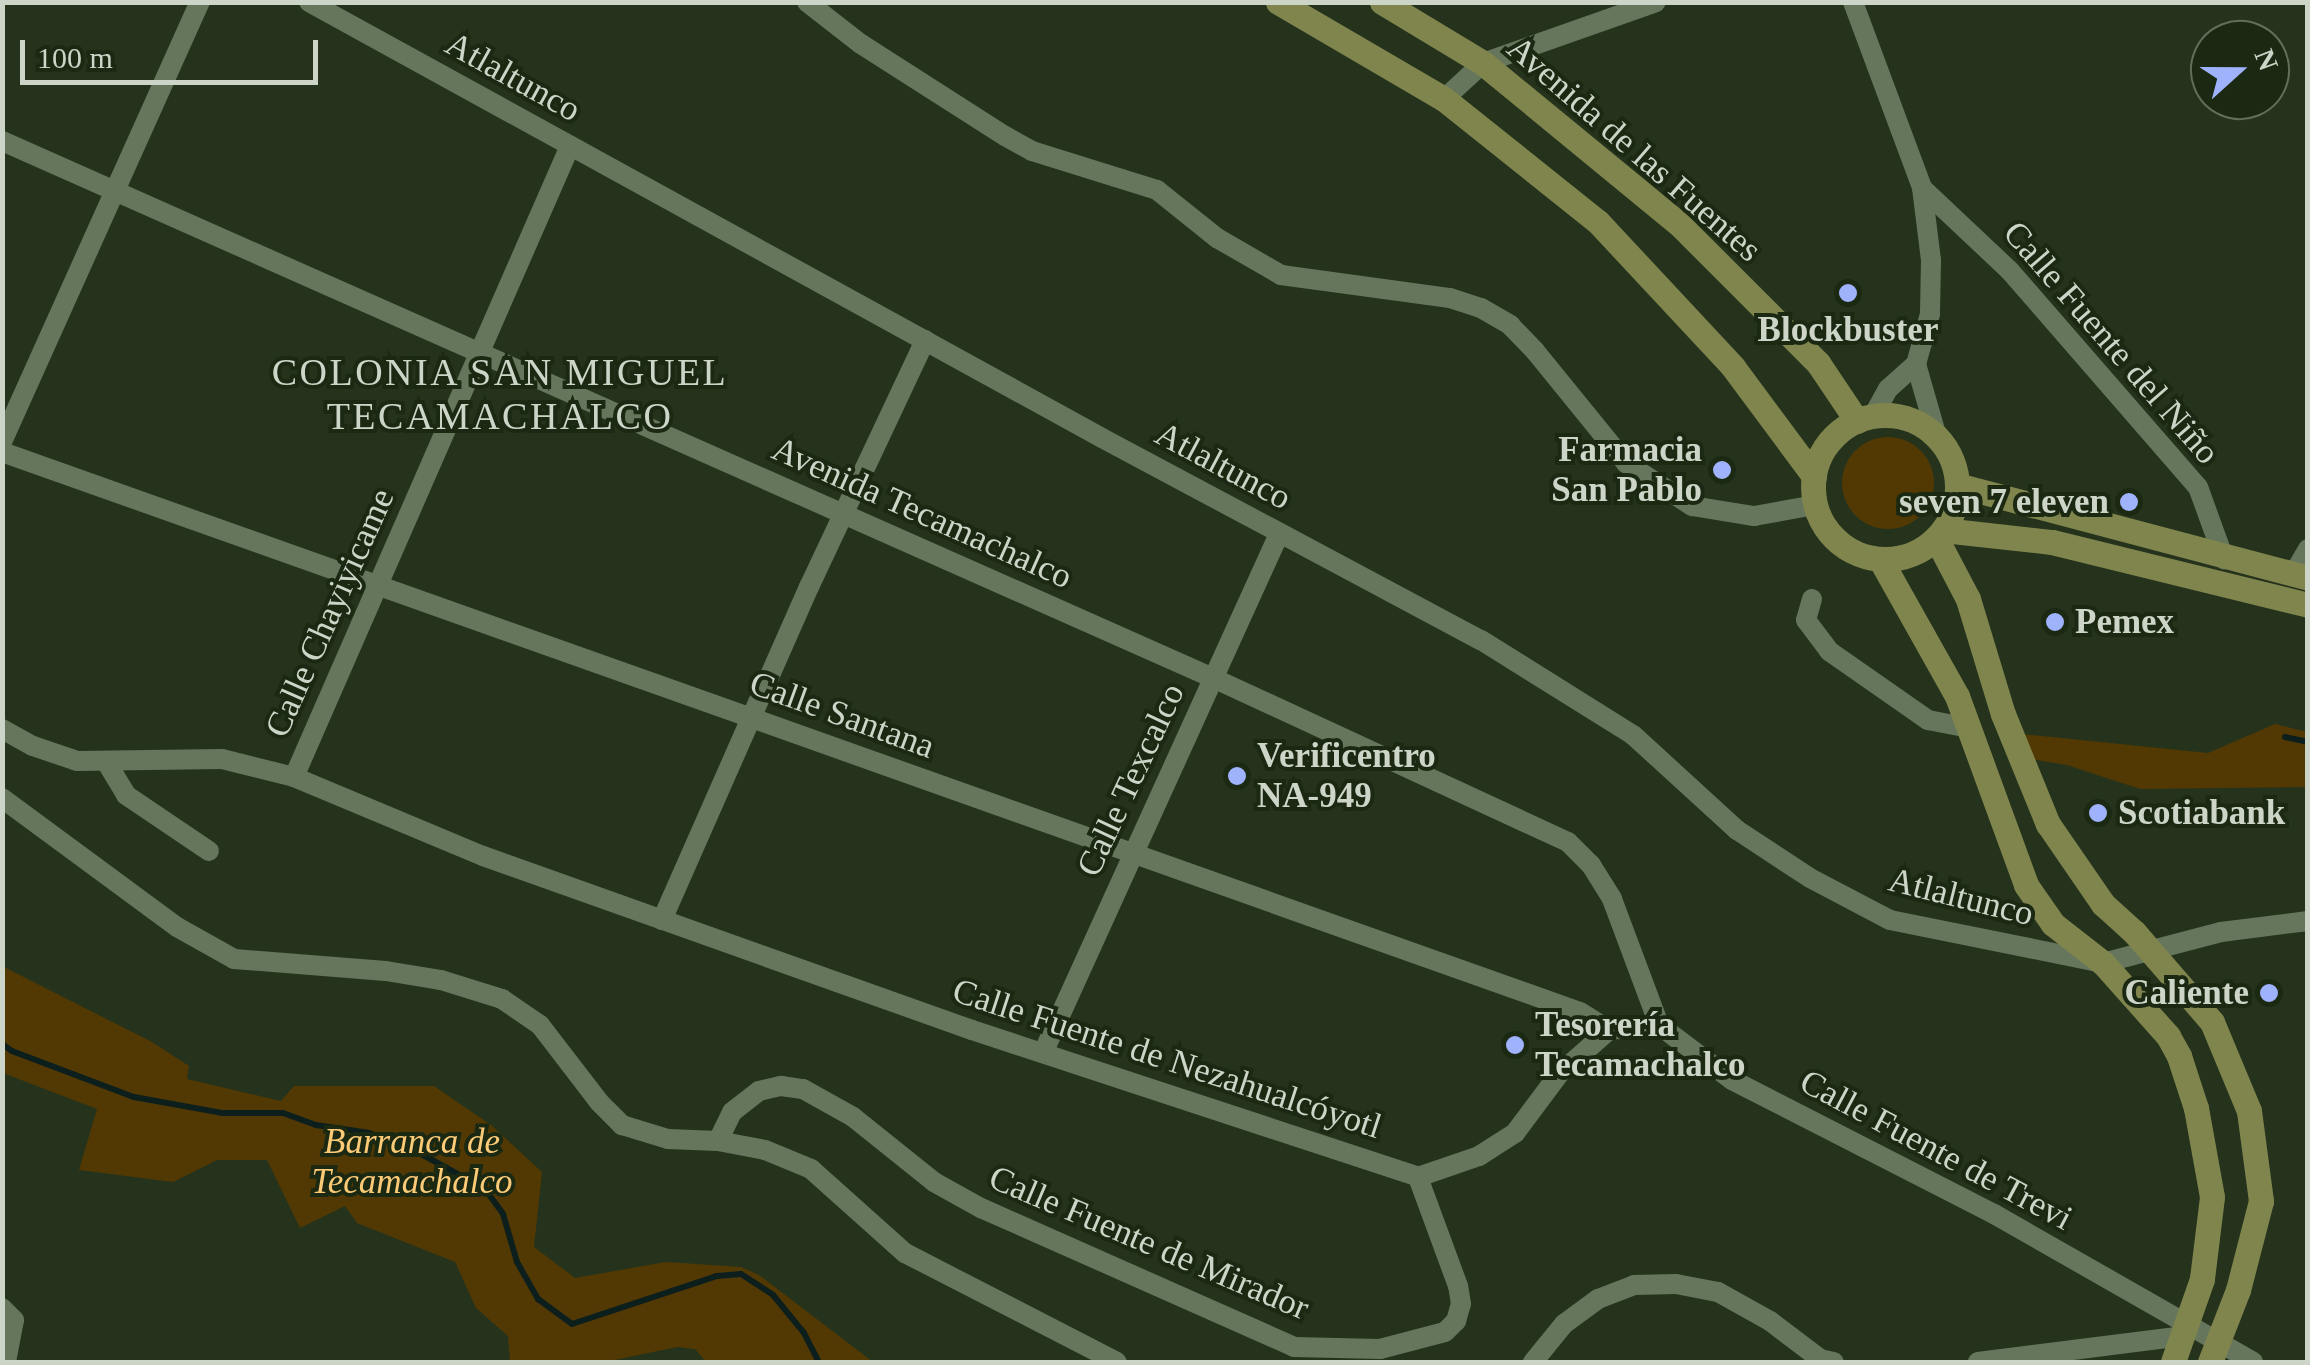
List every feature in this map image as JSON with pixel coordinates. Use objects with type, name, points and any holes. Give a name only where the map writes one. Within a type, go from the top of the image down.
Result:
[{"type":"main road","points":[[1278,2],[1444,100],[1598,222],[1733,367],[1814,476]]},
{"type":"main road","name":"Avenida de las Fuentes","points":[[1382,2],[1483,63],[1679,224],[1818,363],[1865,418]]},
{"type":"main road","points":[[1896,416],[1918,424],[1937,438],[1951,460],[1957,486],[1954,509],[1940,534],[1910,555],[1880,559],[1846,548],[1822,522],[1815,505],[1814,476],[1824,448],[1865,418],[1896,416]]},
{"type":"main road","points":[[1957,486],[2300,577]]},
{"type":"main road","points":[[1940,534],[2052,542],[2308,604]]},
{"type":"main road","points":[[1940,534],[1968,599],[2003,714],[2048,824],[2103,904],[2153,953],[2212,1022],[2249,1111],[2261,1201],[2238,1290],[2213,1353]]},
{"type":"main road","points":[[1880,559],[1956,696],[2026,885],[2053,924],[2103,963],[2168,1036],[2179,1056],[2196,1108],[2212,1197],[2202,1279],[2176,1349]]},
{"type":"main road","points":[[2138,1003],[2139,985],[2153,953]]},
{"type":"street","points":[[2,442],[200,2]]},
{"type":"street","name":"Atlaltunco","points":[[309,2],[1279,534],[1481,640],[1633,735],[1737,830],[1810,878],[1890,920],[2103,963]]},
{"type":"street","points":[[807,2],[861,44],[1005,136],[1032,151],[1156,190],[1217,238],[1281,275],[1450,298],[1482,308],[1510,324],[1535,350],[1626,463],[1692,506],[1722,514],[1754,516],[1815,505]]},
{"type":"street","points":[[1444,100],[1483,63],[1656,2]]},
{"type":"street","points":[[1853,2],[1922,188],[1931,278],[1930,314],[1916,364],[1937,438]]},
{"type":"street","name":"Avenida Tecamachalco","points":[[2,141],[1213,678],[1568,842],[1591,865],[1612,898],[1658,1025]]},
{"type":"street","name":"Calle Chayiyicame","points":[[294,777],[570,146]]},
{"type":"street","name":"Calle Fuente del Niño","points":[[1922,188],[2010,271],[2198,487],[2224,559]]},
{"type":"street","points":[[662,920],[842,513],[925,340]]},
{"type":"street","points":[[1865,418],[1888,389],[1916,364]]},
{"type":"street","name":"Calle Santana","points":[[2,452],[1580,1012],[1609,1030]]},
{"type":"street","name":"Calle Texcalco","points":[[1043,1053],[1279,534]]},
{"type":"street","points":[[2300,577],[2308,549]]},
{"type":"street","points":[[1812,599],[1806,620],[1830,650],[1928,720],[1968,728]]},
{"type":"street","points":[[2,730],[60,757],[107,763],[222,759],[294,777]]},
{"type":"street","points":[[107,763],[126,796],[209,851]]},
{"type":"street","name":"Calle Fuente de Nezahualcóyotl","points":[[294,777],[483,856],[662,920],[1043,1053],[1418,1177]]},
{"type":"street","points":[[2,798],[176,927],[234,960],[386,971],[441,980],[502,999],[540,1025],[598,1102],[622,1124],[668,1139],[718,1141],[764,1150],[811,1169],[905,1253],[1117,1362]]},
{"type":"street","points":[[2103,963],[2153,953],[2221,932],[2308,922]]},
{"type":"street","points":[[1418,1177],[1479,1156],[1515,1133],[1559,1074],[1609,1030],[1658,1025]]},
{"type":"street","name":"Calle Fuente de Trevi","points":[[1658,1025],[1732,1080],[1994,1214],[2176,1349],[2253,1362]]},
{"type":"street","name":"Calle Fuente de Mirador","points":[[718,1141],[732,1112],[759,1091],[781,1086],[804,1089],[853,1117],[934,1182],[981,1208],[1294,1347],[1380,1349],[1445,1332],[1456,1321],[1461,1304],[1458,1286],[1418,1177]]},
{"type":"street","points":[[1532,1362],[1564,1324],[1598,1298],[1634,1285],[1676,1284],[1718,1292],[1770,1320],[1820,1359],[1834,1362]]},
{"type":"street","points":[[2,1308],[14,1320],[6,1362]]},
{"type":"street","points":[[1978,1362],[2176,1349]]},
{"type":"green space","points":[[1888,437],[1906,440],[1921,450],[1931,465],[1931,501],[1921,516],[1906,526],[1888,529],[1870,526],[1855,516],[1845,501],[1842,483],[1845,465],[1855,450],[1870,440]]},
{"type":"green space","points":[[2275,724],[2307,732],[2307,787],[2140,789],[2067,765],[2025,758],[2021,734],[2208,753]]},
{"type":"green space","name":"Barranca de Tecamachalco","points":[[2,966],[152,1042],[189,1066],[187,1079],[281,1101],[294,1086],[434,1086],[491,1125],[542,1172],[534,1247],[575,1278],[666,1262],[741,1267],[759,1275],[873,1362],[706,1362],[695,1349],[677,1347],[605,1362],[510,1362],[508,1336],[476,1308],[455,1262],[357,1223],[345,1206],[300,1228],[267,1160],[217,1160],[173,1182],[79,1170],[97,1109],[3,1073]]},
{"type":"waterway","points":[[2285,737],[2308,742]]},
{"type":"waterway","points":[[2,1044],[134,1097],[222,1113],[283,1113],[316,1125],[369,1133],[412,1149],[485,1189],[503,1214],[517,1262],[538,1299],[572,1324],[717,1276],[741,1274],[773,1295],[804,1333],[819,1362]]},
{"type":"place","name":"Blockbuster","points":[[1848,293]]},
{"type":"place","name":"Farmacia San Pablo","points":[[1722,470]]},
{"type":"place","name":"seven 7 eleven","points":[[2129,502]]},
{"type":"place","name":"Pemex","points":[[2055,622]]},
{"type":"place","name":"Verificentro NA-949","points":[[1237,776]]},
{"type":"place","name":"Scotiabank","points":[[2098,813]]},
{"type":"place","name":"Caliente","points":[[2269,993]]},
{"type":"place","name":"Tesorería Tecamachalco","points":[[1515,1045]]},
{"type":"district","name":"COLONIA SAN MIGUEL TECAMACHALCO","points":[[500,394]]}]
